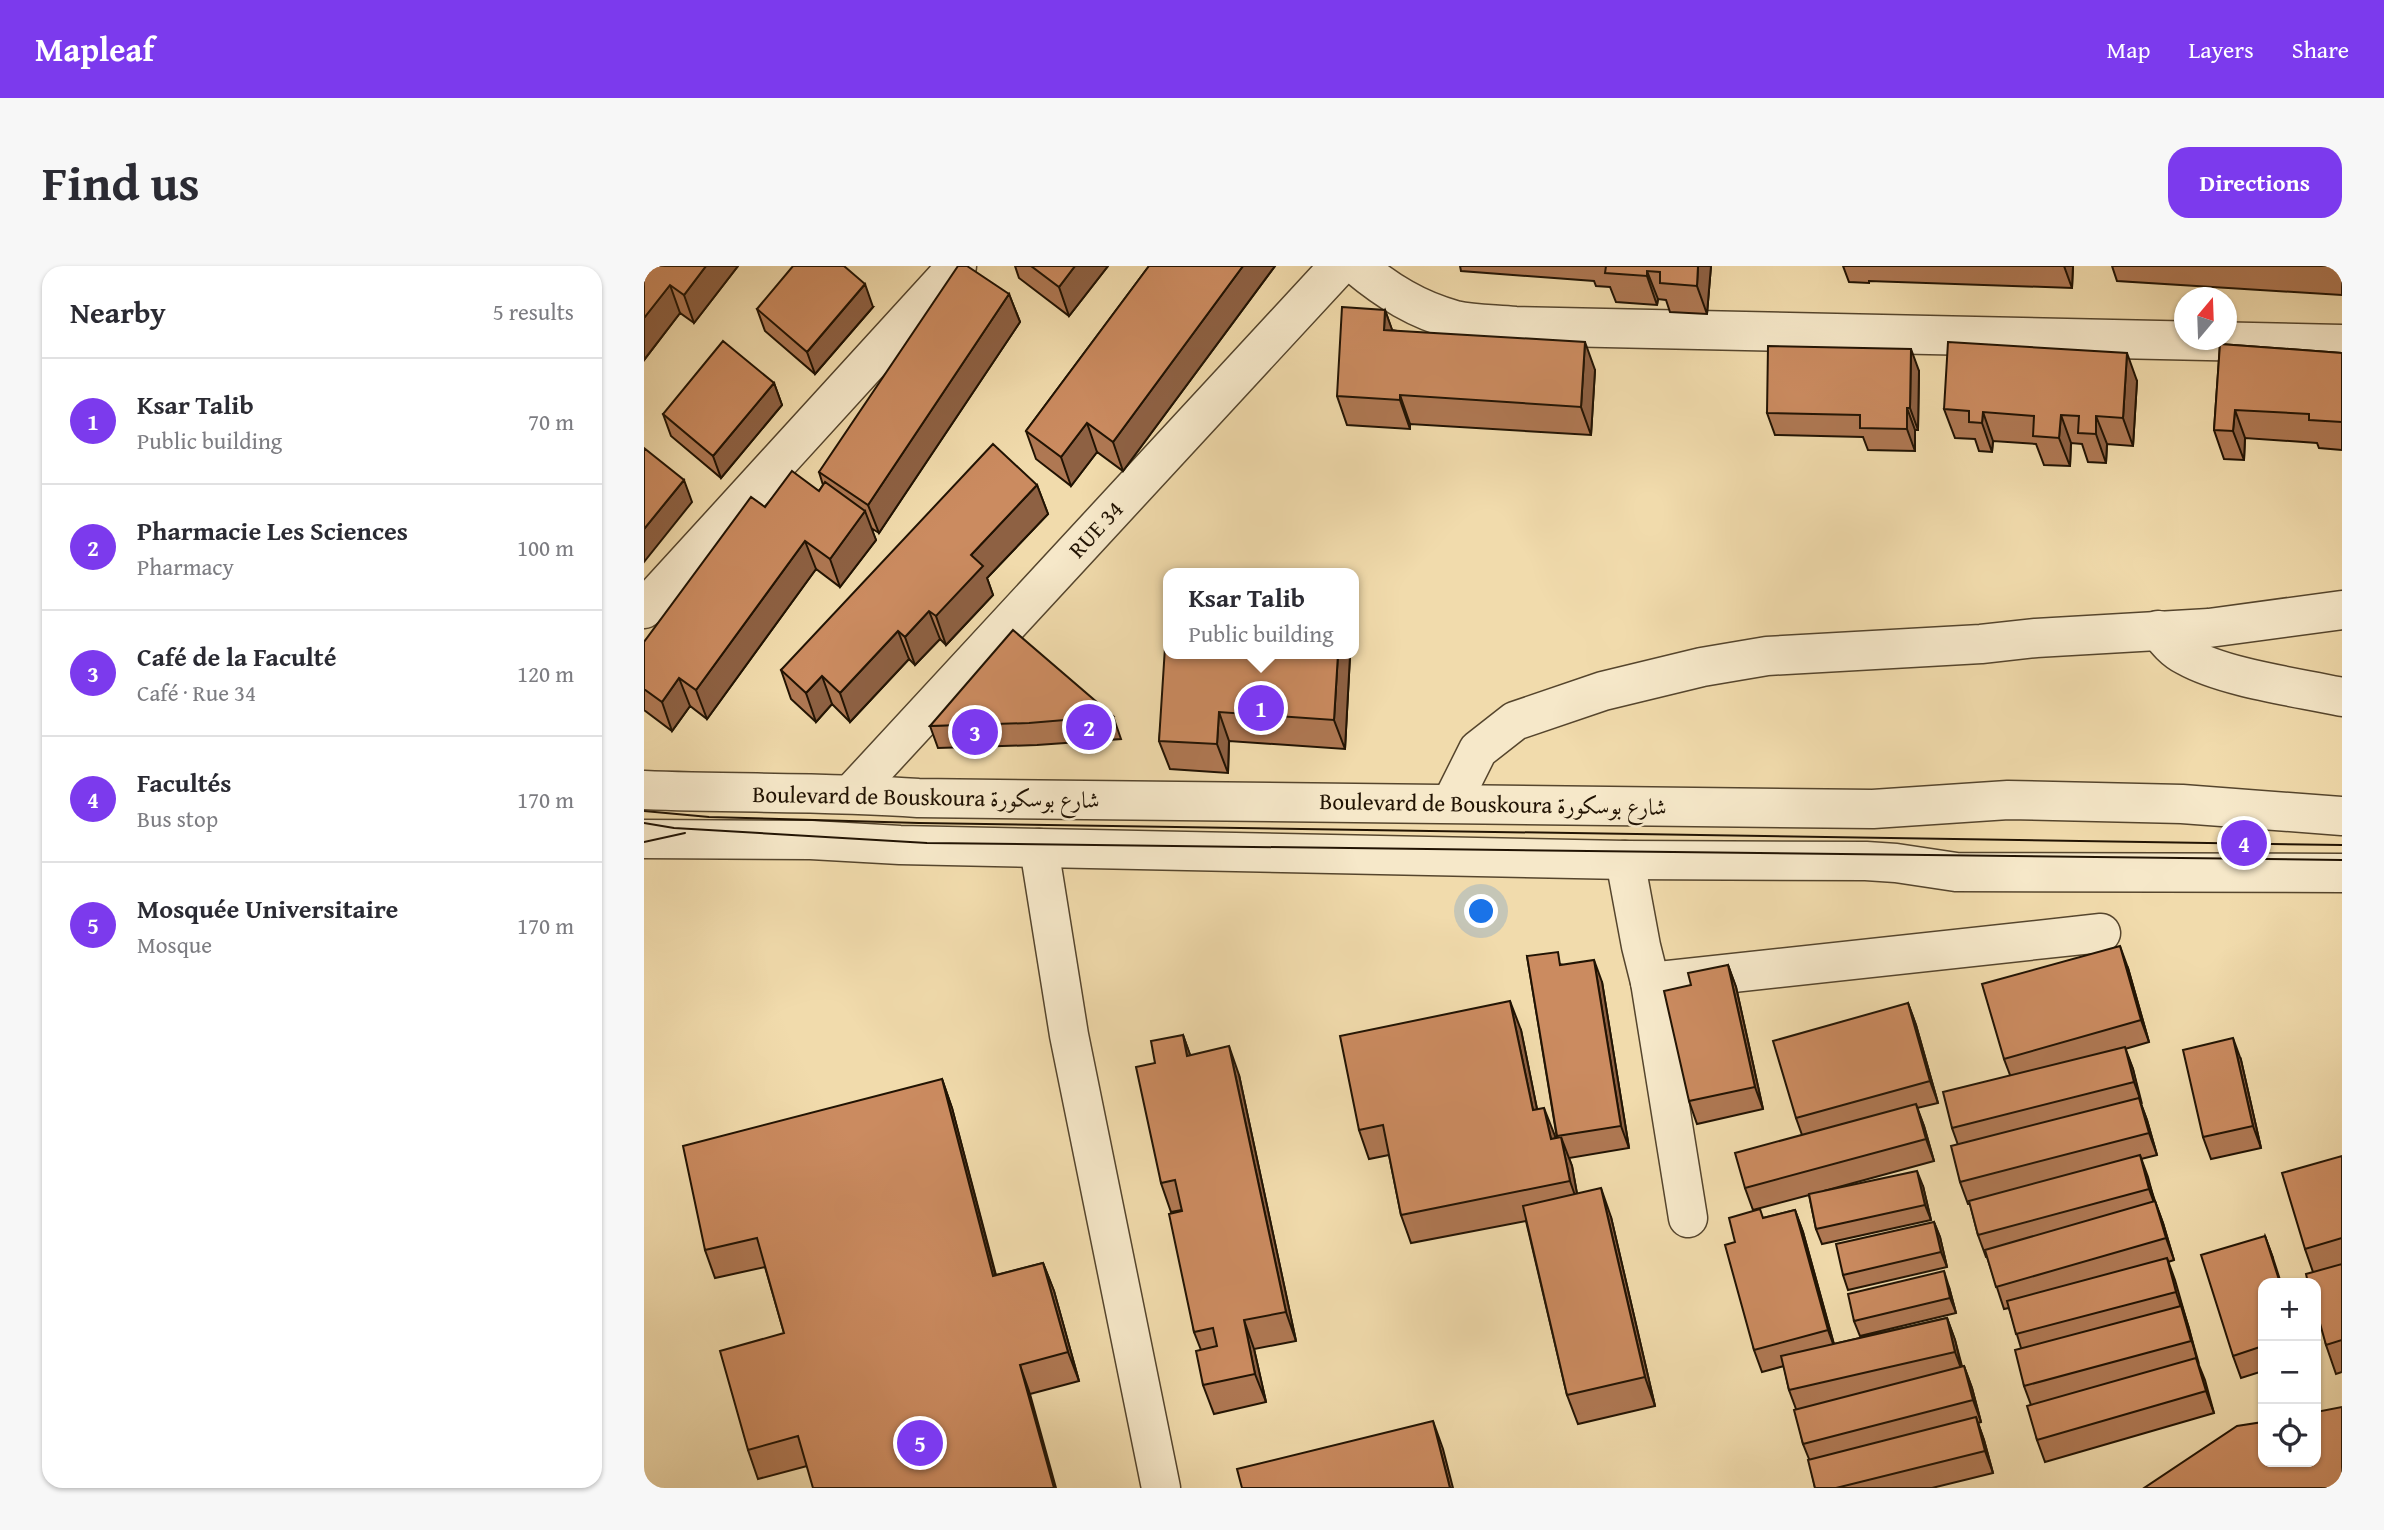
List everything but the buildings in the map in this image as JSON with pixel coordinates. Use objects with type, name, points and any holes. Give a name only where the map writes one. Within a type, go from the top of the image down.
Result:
[{"type":"street","points":[[644,609],[957,266]]},
{"type":"street","name":"RUE 34","points":[[852,793],[1339,266]]},
{"type":"street","points":[[1357,266],[1384,289],[1413,305],[1457,320],[1515,326],[2342,344]]},
{"type":"street","points":[[1452,802],[1478,750],[1516,722],[1603,691],[1690,670],[1767,656],[1981,645],[2036,638],[2235,625],[2342,610]]},
{"type":"street","points":[[2158,630],[2170,645],[2184,655],[2220,670],[2342,697]]},
{"type":"street","name":"Boulevard de Bouskoura شارع بوسكورة","points":[[644,790],[727,794],[852,793],[918,798],[1452,802],[1873,809],[1939,803],[2035,801],[2182,804],[2342,816]]},
{"type":"street","name":"Boulevard de Bouskoura شارع بوسكورة","points":[[644,839],[811,840],[1039,848],[1625,860],[1866,861],[1956,872],[2342,873]]},
{"type":"street","points":[[1039,848],[1069,1035],[1161,1488]]},
{"type":"street","points":[[1625,860],[1650,982],[1688,1218]]},
{"type":"street","points":[[1650,982],[2101,933]]},
{"type":"tram line","points":[[644,811],[709,817],[919,823],[2342,845]]},
{"type":"tram line","points":[[644,823],[674,828],[927,843],[2342,860]]},
{"type":"tram line","points":[[644,842],[685,833]]},
{"type":"place","name":"Ksar Talib","points":[[1261,708]]},
{"type":"place","name":"Pharmacie Les Sciences","points":[[1089,727]]},
{"type":"place","name":"Café de la Faculté","points":[[975,732]]},
{"type":"place","name":"Facultés","points":[[2244,843]]},
{"type":"place","name":"Mosquée Universitaire","points":[[920,1443]]}]
